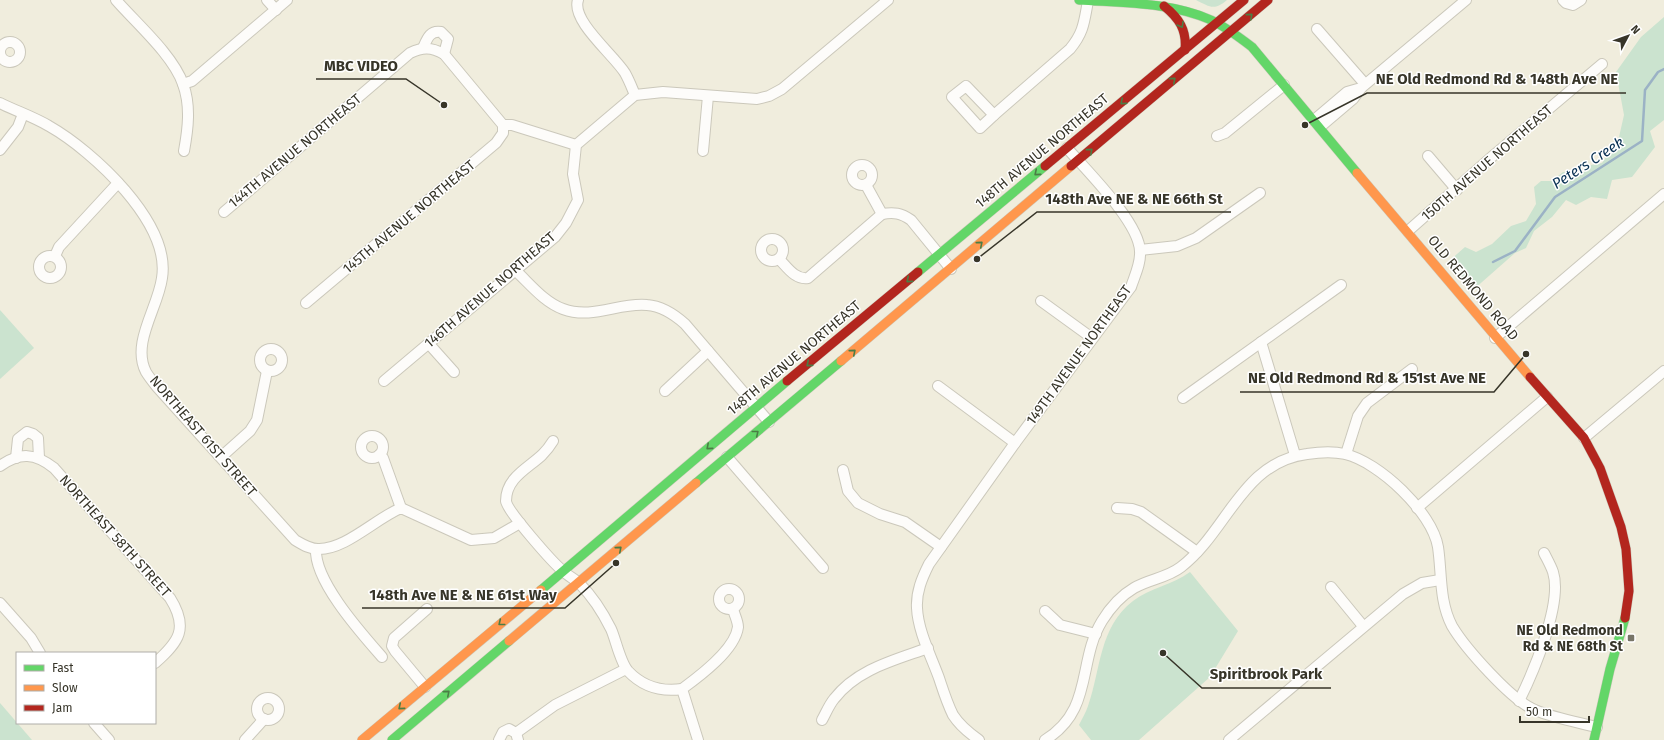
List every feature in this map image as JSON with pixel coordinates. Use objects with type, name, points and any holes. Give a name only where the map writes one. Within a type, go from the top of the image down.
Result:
[{"type":"main road","name":"OLD REDMOND ROAD","points":[[1084,0],[1146,3],[1196,13],[1232,31],[1252,46],[1316,124],[1408,231],[1495,338],[1584,438],[1600,468],[1615,506],[1626,549],[1629,591],[1624,621],[1610,669],[1594,740]]},
{"type":"main road","name":"148TH AVENUE NORTHEAST","points":[[362,740],[757,407],[1244,0]]},
{"type":"main road","points":[[392,740],[1268,0]]},
{"type":"main road","points":[[1163,6],[1175,15],[1181,23],[1186,33],[1187,41],[1185,50]]},
{"type":"street","points":[[116,0],[171,62],[183,84],[187,103],[188,126],[184,152]]},
{"type":"street","points":[[267,0],[276,10]]},
{"type":"street","points":[[183,84],[192,81],[287,0]]},
{"type":"street","points":[[994,115],[1070,49],[1079,39],[1084,27],[1084,0]]},
{"type":"street","points":[[1316,124],[1347,92],[1363,86],[1466,0]]},
{"type":"street","points":[[1562,0],[1569,4],[1577,4],[1581,0]]},
{"type":"street","points":[[423,48],[439,51],[503,125],[512,125],[576,145],[635,95],[663,92],[757,99],[769,96],[794,79],[885,1]]},
{"type":"street","points":[[577,3],[582,21],[625,73],[635,95]]},
{"type":"street","points":[[1317,29],[1363,86]]},
{"type":"street","name":"144TH AVENUE NORTHEAST","points":[[224,212],[410,53],[423,48],[430,34],[435,32],[444,34],[448,40],[439,51]]},
{"type":"street","name":"150TH AVENUE NORTHEAST","points":[[1408,231],[1457,190],[1494,155],[1602,64]]},
{"type":"street","points":[[1217,136],[1225,133],[1284,85]]},
{"type":"street","points":[[703,151],[708,96]]},
{"type":"street","name":"NORTHEAST 61ST STREET","points":[[0,103],[49,126],[76,144],[133,199],[144,215],[157,239],[162,260],[163,277],[143,343],[142,356],[146,371],[157,387],[295,540],[316,550]]},
{"type":"street","points":[[0,150],[18,127],[23,114]]},
{"type":"street","name":"145TH AVENUE NORTHEAST","points":[[306,303],[496,144],[503,132],[503,125]]},
{"type":"street","name":"146TH AVENUE NORTHEAST","points":[[384,381],[555,237],[566,223],[578,200],[573,174],[576,145]]},
{"type":"street","points":[[1067,148],[1128,220],[1137,237],[1140,250],[1177,246],[1196,238],[1260,193]]},
{"type":"street","points":[[1428,156],[1457,190]]},
{"type":"street","points":[[55,256],[59,247],[118,183]]},
{"type":"street","points":[[866,185],[882,214]]},
{"type":"street","points":[[1495,338],[1664,194]]},
{"type":"street","points":[[779,258],[796,276],[803,279],[808,278],[882,214],[893,213],[902,214],[911,220],[951,269]]},
{"type":"street","name":"149TH AVENUE NORTHEAST","points":[[979,740],[962,726],[953,714],[928,648],[916,608],[917,595],[921,579],[929,564],[1015,443],[1131,287],[1137,272],[1140,250]]},
{"type":"street","points":[[516,271],[543,296],[562,309],[597,313],[634,305],[648,305],[674,315],[685,324],[769,422]]},
{"type":"street","points":[[1183,398],[1341,285]]},
{"type":"street","points":[[1040,301],[1092,338]]},
{"type":"street","points":[[1261,342],[1295,455]]},
{"type":"street","points":[[429,344],[454,372]]},
{"type":"street","points":[[665,391],[708,351]]},
{"type":"street","points":[[1346,454],[1358,416],[1367,404],[1412,369]]},
{"type":"street","points":[[221,457],[250,431],[257,420],[267,371]]},
{"type":"street","points":[[1584,438],[1664,371]]},
{"type":"street","points":[[938,386],[1015,443]]},
{"type":"street","points":[[1417,508],[1547,397]]},
{"type":"street","points":[[0,466],[16,458],[34,457],[38,438],[27,432],[18,438],[16,458]]},
{"type":"street","points":[[553,441],[543,455],[510,484],[506,504],[520,523],[563,572],[578,582],[595,602],[610,628],[626,669],[651,688],[669,691],[682,689],[707,670],[734,638],[738,626],[732,609]]},
{"type":"street","points":[[1045,740],[1060,730],[1071,717],[1083,685],[1096,634],[1107,614],[1124,595],[1135,587],[1168,575],[1180,568],[1197,552],[1255,477],[1271,466],[1295,455],[1322,452],[1346,454],[1373,466],[1391,479],[1417,508],[1427,521],[1435,536],[1438,546],[1440,580],[1444,604],[1455,630],[1462,641],[1503,687],[1520,701],[1535,710],[1597,727]]},
{"type":"street","points":[[379,455],[383,458],[400,508],[471,540],[494,538],[520,523]]},
{"type":"street","name":"NORTHEAST 58TH STREET","points":[[34,457],[44,460],[54,468],[170,598],[178,610],[180,622],[178,639],[156,662]]},
{"type":"street","points":[[727,457],[823,568]]},
{"type":"street","points":[[843,470],[848,491],[858,503],[880,514],[904,522],[941,547]]},
{"type":"street","points":[[382,657],[350,619],[340,604],[318,565],[316,550],[329,549],[342,543],[387,514],[400,508]]},
{"type":"street","points":[[1117,508],[1132,509],[1140,512],[1197,552]]},
{"type":"street","points":[[1520,701],[1542,647],[1555,591],[1554,573],[1544,553]]},
{"type":"street","points":[[1229,740],[1364,626],[1414,586],[1440,580]]},
{"type":"street","points":[[1331,587],[1364,626]]},
{"type":"street","points":[[0,603],[31,638],[39,652]]},
{"type":"street","points":[[425,687],[394,652],[392,646],[394,638],[428,609]]},
{"type":"street","points":[[1045,611],[1060,625],[1096,634]]},
{"type":"street","points":[[822,720],[835,698],[850,683],[870,669],[928,648]]},
{"type":"street","points":[[499,740],[500,734],[506,730],[513,730],[517,736],[555,705],[626,669]]},
{"type":"street","points":[[682,689],[698,740]]},
{"type":"street","points":[[245,740],[264,719]]},
{"type":"street","points":[[95,724],[109,740]]},
{"type":"green space","points":[[1196,0],[1227,0],[1219,6],[1212,7]]},
{"type":"green space","points":[[1664,17],[1664,120],[1650,131],[1655,147],[1632,177],[1612,180],[1607,199],[1591,197],[1576,205],[1566,200],[1552,217],[1534,231],[1526,248],[1515,253],[1473,290],[1449,261],[1465,247],[1476,252],[1492,244],[1511,226],[1526,221],[1536,204],[1534,187],[1541,181],[1552,181],[1563,172],[1580,175],[1591,165],[1602,163],[1619,137],[1624,115],[1616,72],[1641,37]]},
{"type":"green space","points":[[0,310],[34,348],[0,379]]},
{"type":"green space","points":[[1190,572],[1238,631],[1210,677],[1139,740],[1091,740],[1079,725],[1088,706],[1103,649],[1113,623],[1122,611],[1133,601]]},
{"type":"green space","points":[[0,703],[16,722],[16,724],[18,724],[32,740],[0,740]]},
{"type":"waterway","name":"Peters Creek","points":[[1493,262],[1515,251],[1555,197],[1642,141],[1645,90],[1658,72],[1664,69]]},
{"type":"traffic: fast","points":[[1079,0],[1146,4],[1179,10],[1211,20],[1227,29],[1252,47],[1357,173]]},
{"type":"traffic: fast","points":[[918,272],[1045,166]]},
{"type":"traffic: fast","points":[[696,483],[841,361]]},
{"type":"traffic: fast","points":[[541,590],[787,381]]},
{"type":"traffic: fast","points":[[1594,740],[1610,669],[1625,618]]},
{"type":"traffic: fast","points":[[392,740],[509,641]]},
{"type":"traffic: slow","points":[[841,361],[1071,166]]},
{"type":"traffic: slow","points":[[1357,173],[1530,377]]},
{"type":"traffic: slow","points":[[509,641],[696,483]]},
{"type":"traffic: slow","points":[[362,740],[541,590]]},
{"type":"traffic: jam","points":[[1045,166],[1244,0]]},
{"type":"traffic: jam","points":[[1071,166],[1268,0]]},
{"type":"traffic: jam","points":[[1164,6],[1174,15],[1181,25],[1185,36],[1185,50]]},
{"type":"traffic: jam","points":[[787,381],[918,272]]},
{"type":"traffic: jam","points":[[1530,377],[1584,438],[1600,468],[1621,527],[1626,549],[1629,591],[1625,618]]},
{"type":"place","name":"MBC VIDEO","points":[[444,105]]},
{"type":"place","name":"NE Old Redmond Rd & 148th Ave NE","points":[[1305,125]]},
{"type":"place","name":"148th Ave NE & NE 66th St","points":[[977,259]]},
{"type":"place","name":"NE Old Redmond Rd & 151st Ave NE","points":[[1526,354]]},
{"type":"place","name":"148th Ave NE & NE 61st Way","points":[[616,563]]},
{"type":"place","name":"NE Old Redmond Rd & NE 68th St","points":[[1631,638]]},
{"type":"place","name":"Spiritbrook Park","points":[[1163,653]]}]
